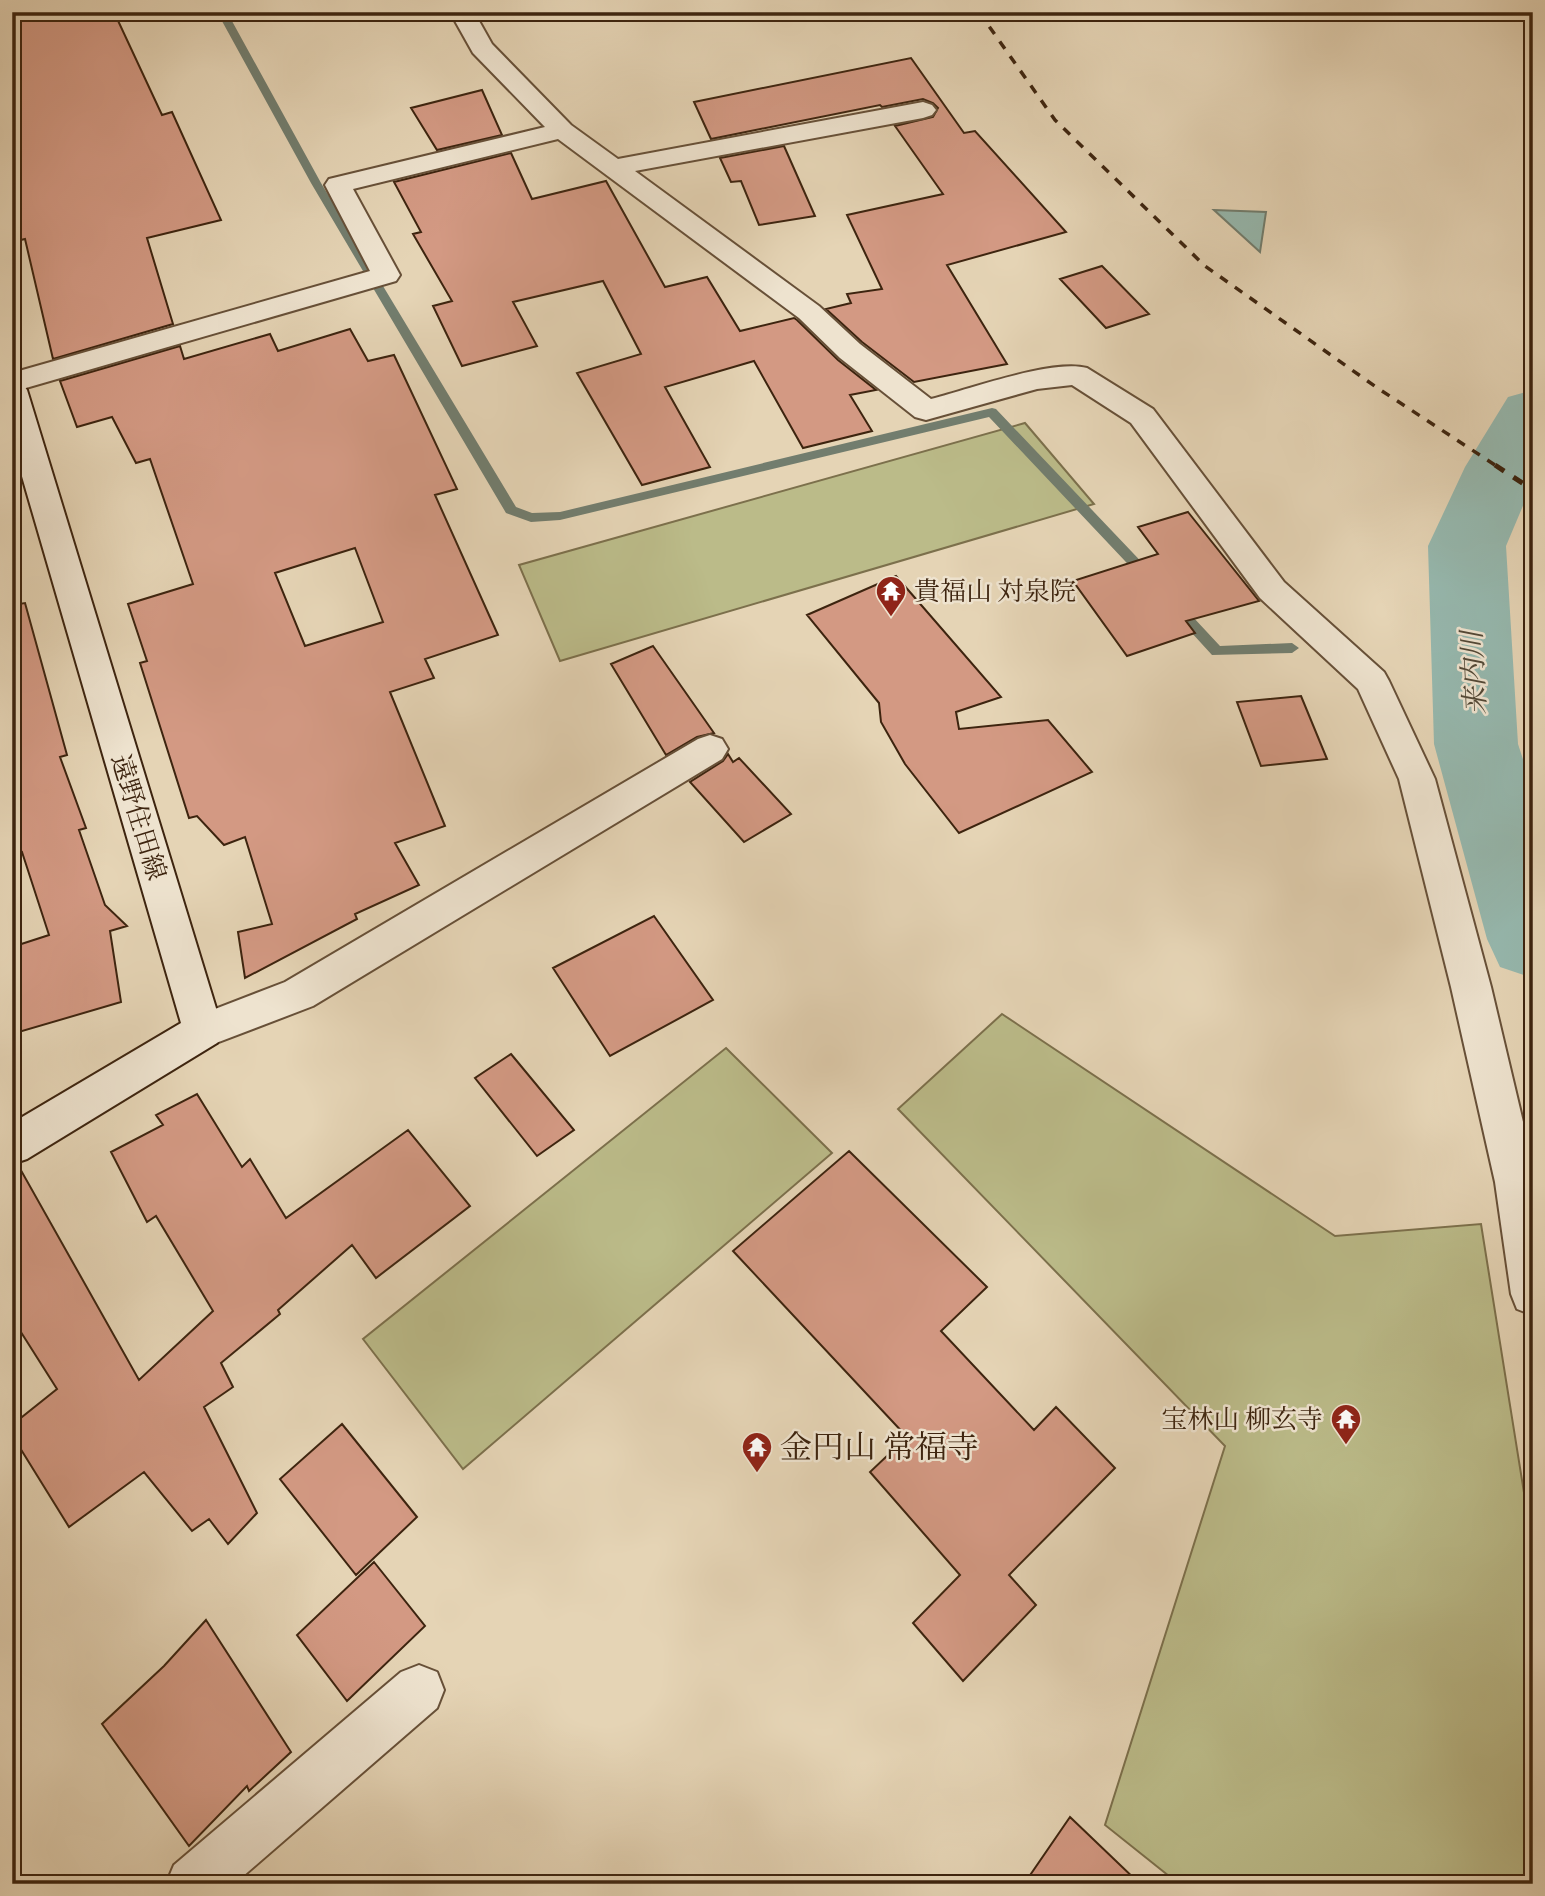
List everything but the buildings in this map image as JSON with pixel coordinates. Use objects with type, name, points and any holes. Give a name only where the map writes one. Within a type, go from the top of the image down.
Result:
[{"type":"street","points":[[462,12],[482,48],[562,130],[809,312],[850,351],[926,410],[1037,380],[1077,375],[1142,416],[1272,590],[1372,681],[1417,779],[1424,805],[1471,988],[1516,1182],[1533,1294]]},
{"type":"street","points":[[611,168],[923,110]]},
{"type":"street","points":[[12,383],[386,275],[338,185],[562,130]]},
{"type":"street","name":"遠野住田線","points":[[12,390],[203,1031]]},
{"type":"street","points":[[12,1145],[203,1031],[299,994],[710,750]]},
{"type":"street","points":[[192,1884],[419,1690]]},
{"type":"green space","points":[[1025,423],[1094,504],[560,661],[519,565]]},
{"type":"green space","name":"宝林山 柳玄寺","points":[[1002,1014],[1335,1236],[1481,1224],[1533,1549],[1533,1884],[1179,1884],[1105,1825],[1225,1446],[898,1109]]},
{"type":"green space","points":[[726,1048],[832,1153],[463,1469],[363,1339]]},
{"type":"water","points":[[1214,210],[1266,212],[1260,252]]},
{"type":"waterway","points":[[222,12],[316,183],[511,510],[531,518],[560,516],[992,412],[1147,576]]},
{"type":"waterway","name":"来内川","points":[[1533,414],[1502,467],[1467,546],[1476,744],[1533,939]]},
{"type":"waterway","points":[[1174,605],[1217,651],[1292,648]]},
{"type":"railway","points":[[979,12],[1055,120],[1205,266],[1376,387],[1498,467]]},
{"type":"railway","points":[[1495,465],[1533,490]]},
{"type":"place","name":"貴福山 対泉院","points":[[891,618]]},
{"type":"place","name":"宝林山 柳玄寺","points":[[1346,1446]]},
{"type":"place","name":"金円山 常福寺","points":[[757,1474]]}]
